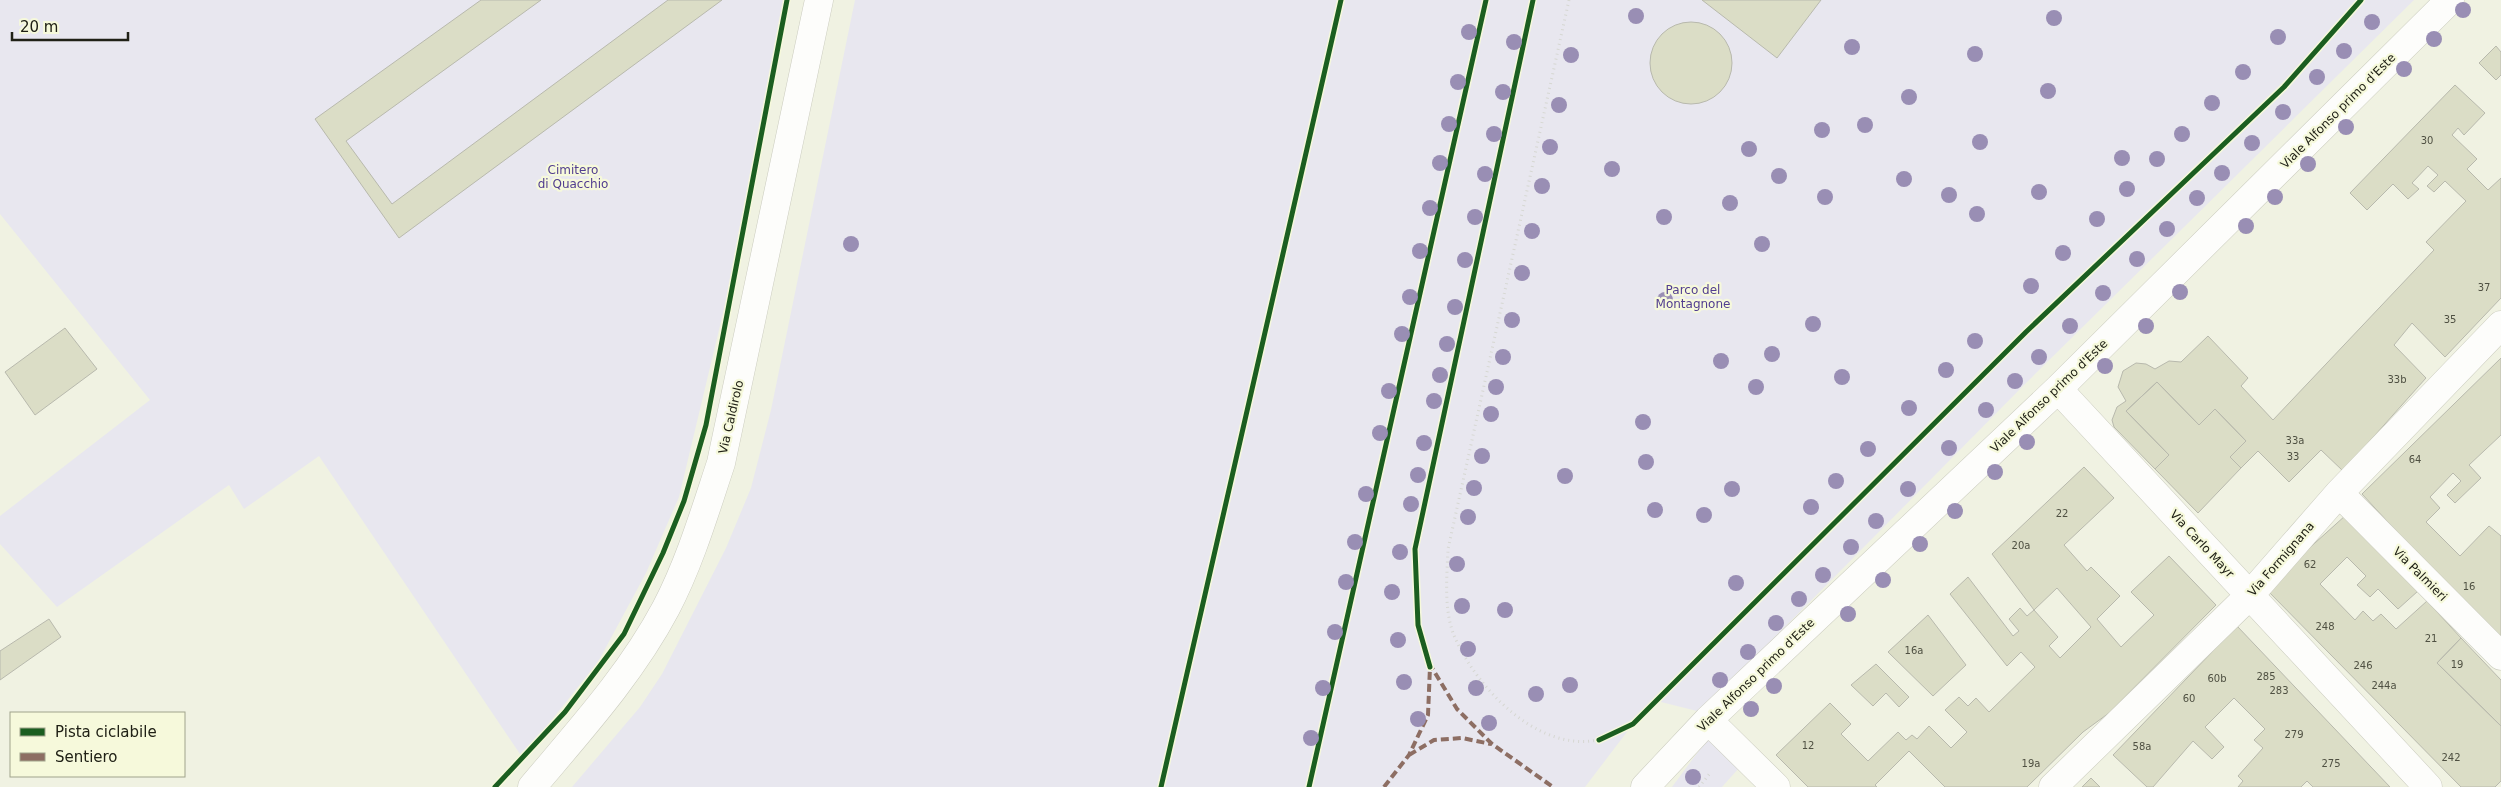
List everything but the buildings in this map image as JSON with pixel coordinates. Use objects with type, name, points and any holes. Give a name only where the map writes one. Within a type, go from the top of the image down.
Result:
[{"type":"street","name":"Via Caldirolo","points":[[532,787],[591,718],[637,656],[666,607],[696,537],[721,462],[819,0]]},
{"type":"street","name":"Viale Alfonso primo d'Este","points":[[1645,787],[1708,720],[2058,389],[2450,0]]},
{"type":"street","name":"Via Formignana","points":[[2054,787],[2249,596],[2339,493],[2501,324]]},
{"type":"street","name":"Via Carlo Mayr","points":[[2058,389],[2428,787]]},
{"type":"street","name":"Via Palmieri","points":[[2339,493],[2501,656]]},
{"type":"street","points":[[1708,720],[1776,787]]},
{"type":"path","points":[[1569,0],[1448,549],[1446,598],[1455,639],[1481,680],[1506,707],[1530,726],[1558,740],[1598,740],[1633,724],[2026,332],[2284,87],[2361,0]]},
{"type":"green space","name":"Cimitero di Quacchio","points":[[0,0],[791,0],[740,242],[679,497],[646,573],[598,662],[522,757],[319,456],[244,509],[229,485],[57,607],[0,544],[0,516],[150,400],[0,214]]},
{"type":"green space","name":"Parco del Montagnone","points":[[855,0],[2414,0],[2024,385],[1701,712],[1657,701],[1633,724],[1585,787],[572,787],[640,707],[662,674],[726,548],[751,488],[771,410]]},
{"type":"green space","points":[[1709,737],[1739,768],[1722,787],[1672,787]]},
{"type":"marked path","points":[[1429,663],[1457,709],[1492,744],[1553,787]]},
{"type":"marked path","points":[[1384,787],[1409,755],[1428,715],[1430,667]]},
{"type":"marked path","points":[[1409,755],[1434,740],[1462,738],[1491,744]]},
{"type":"cycle path","points":[[495,787],[565,712],[624,634],[663,553],[684,501],[706,425],[787,0]]},
{"type":"cycle path","points":[[1161,787],[1341,0]]},
{"type":"cycle path","points":[[1309,787],[1486,0]]},
{"type":"cycle path","points":[[1430,667],[1418,625],[1415,549],[1533,0]]},
{"type":"cycle path","points":[[1599,740],[1633,724],[2026,332],[2284,87],[2361,0]]}]
